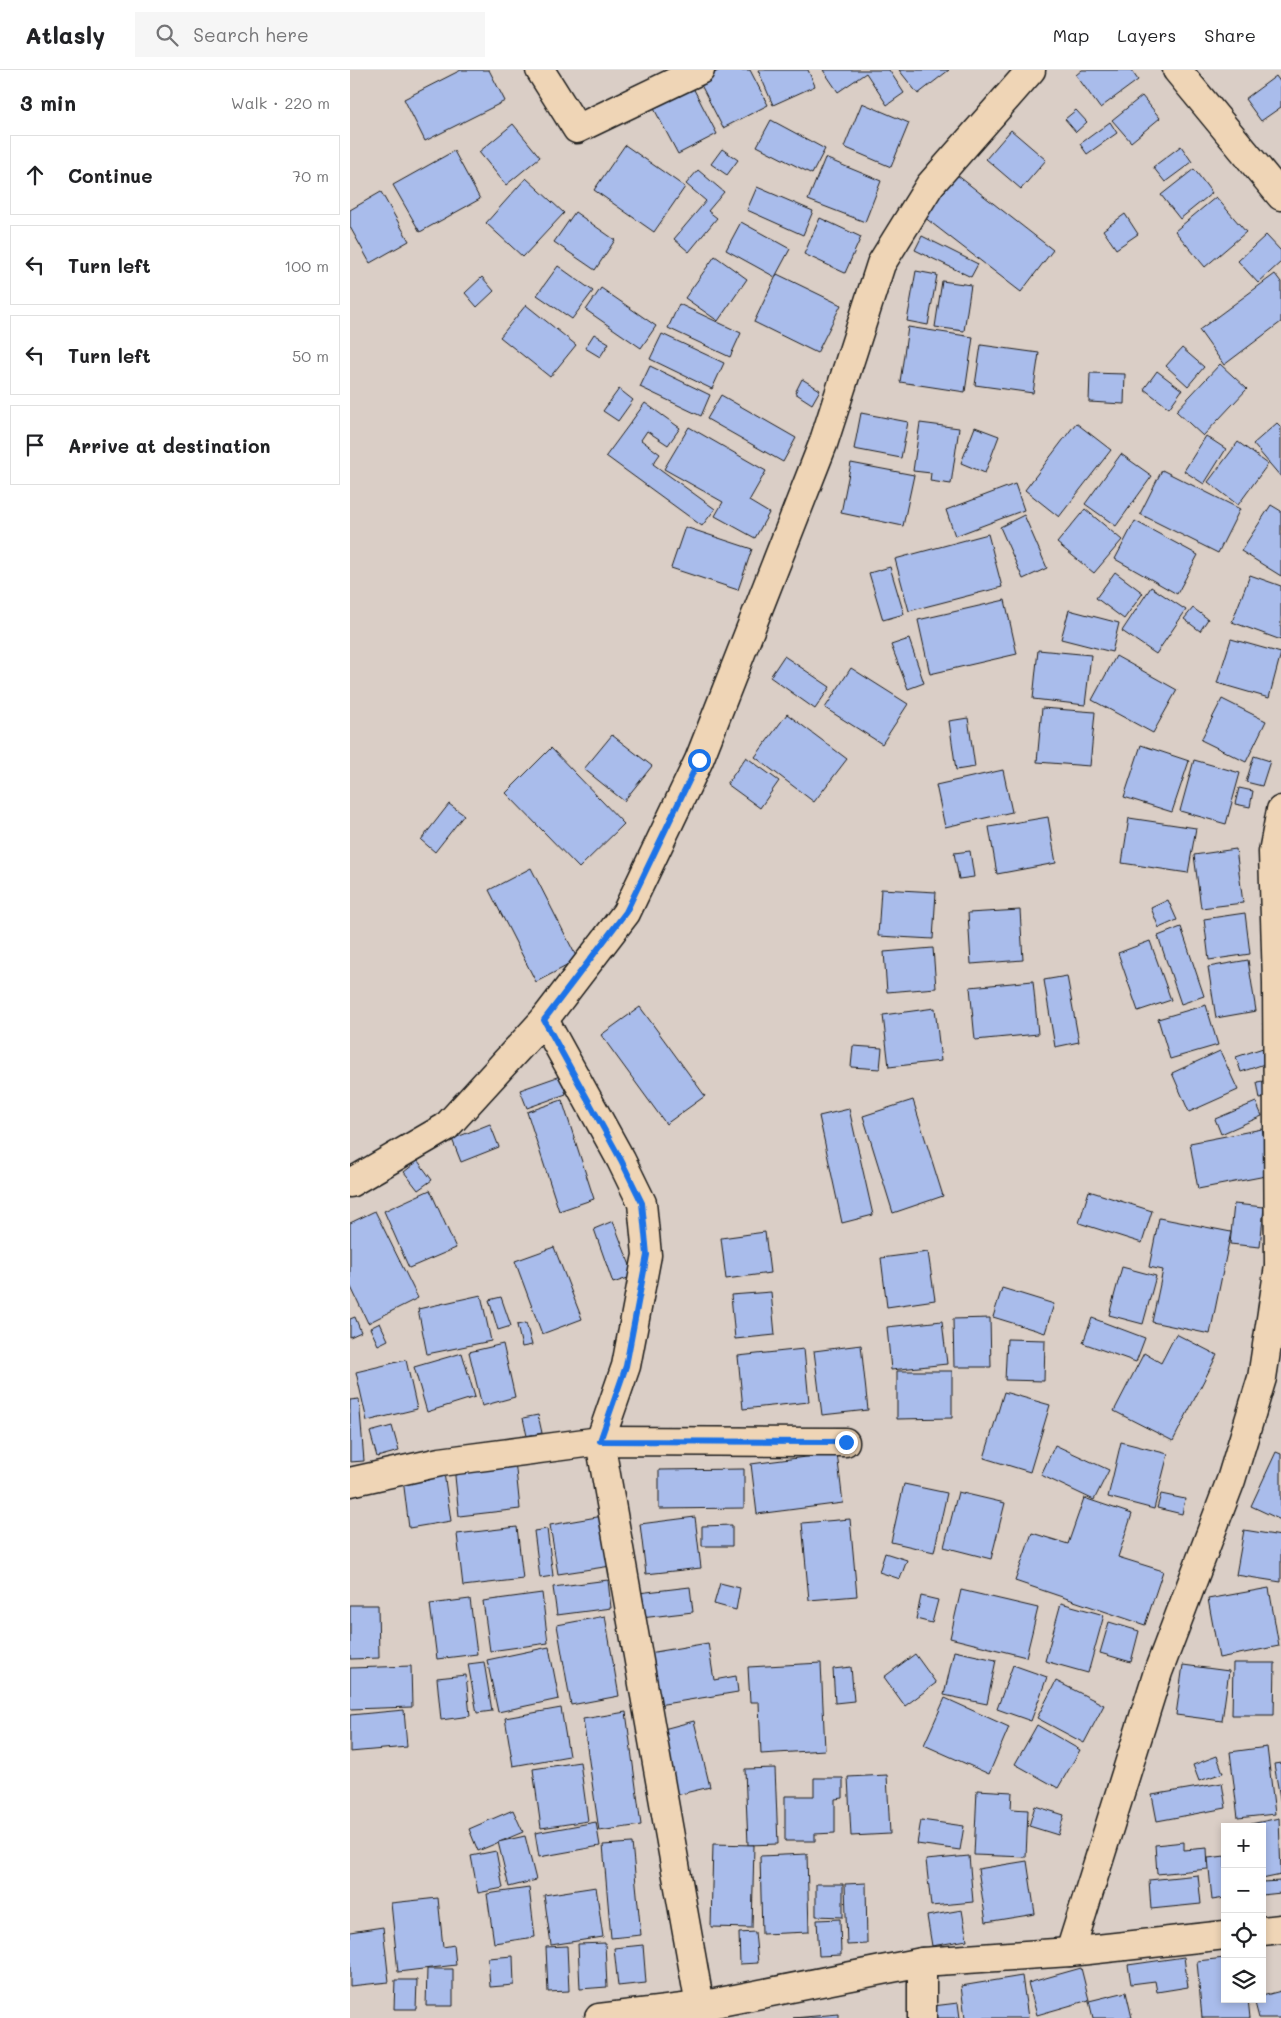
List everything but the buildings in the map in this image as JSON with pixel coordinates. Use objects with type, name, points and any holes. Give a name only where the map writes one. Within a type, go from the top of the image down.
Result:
[{"type":"street","points":[[540,70],[577,129],[700,70]]},
{"type":"street","points":[[350,1183],[446,1127],[544,1020],[626,912],[699,760],[823,444],[880,264],[930,185],[1031,70]]},
{"type":"street","points":[[1178,70],[1281,196]]},
{"type":"street","points":[[1070,1952],[1158,1672],[1231,1480],[1262,1378],[1279,1266],[1277,982],[1273,852],[1281,810]]},
{"type":"street","points":[[544,1020],[621,1160],[642,1203],[647,1255],[626,1366],[600,1441],[700,2006]]},
{"type":"street","points":[[350,1482],[440,1462],[600,1441],[846,1442]]},
{"type":"street","points":[[1266,1931],[1281,1929]]},
{"type":"street","points":[[599,2018],[700,2006],[922,1962],[1070,1952],[1221,1935]]},
{"type":"street","points":[[922,1962],[922,2018]]},
{"type":"route","points":[[699,760],[626,912],[544,1020],[621,1160],[642,1203],[647,1255],[626,1366],[600,1441],[846,1442]]}]
